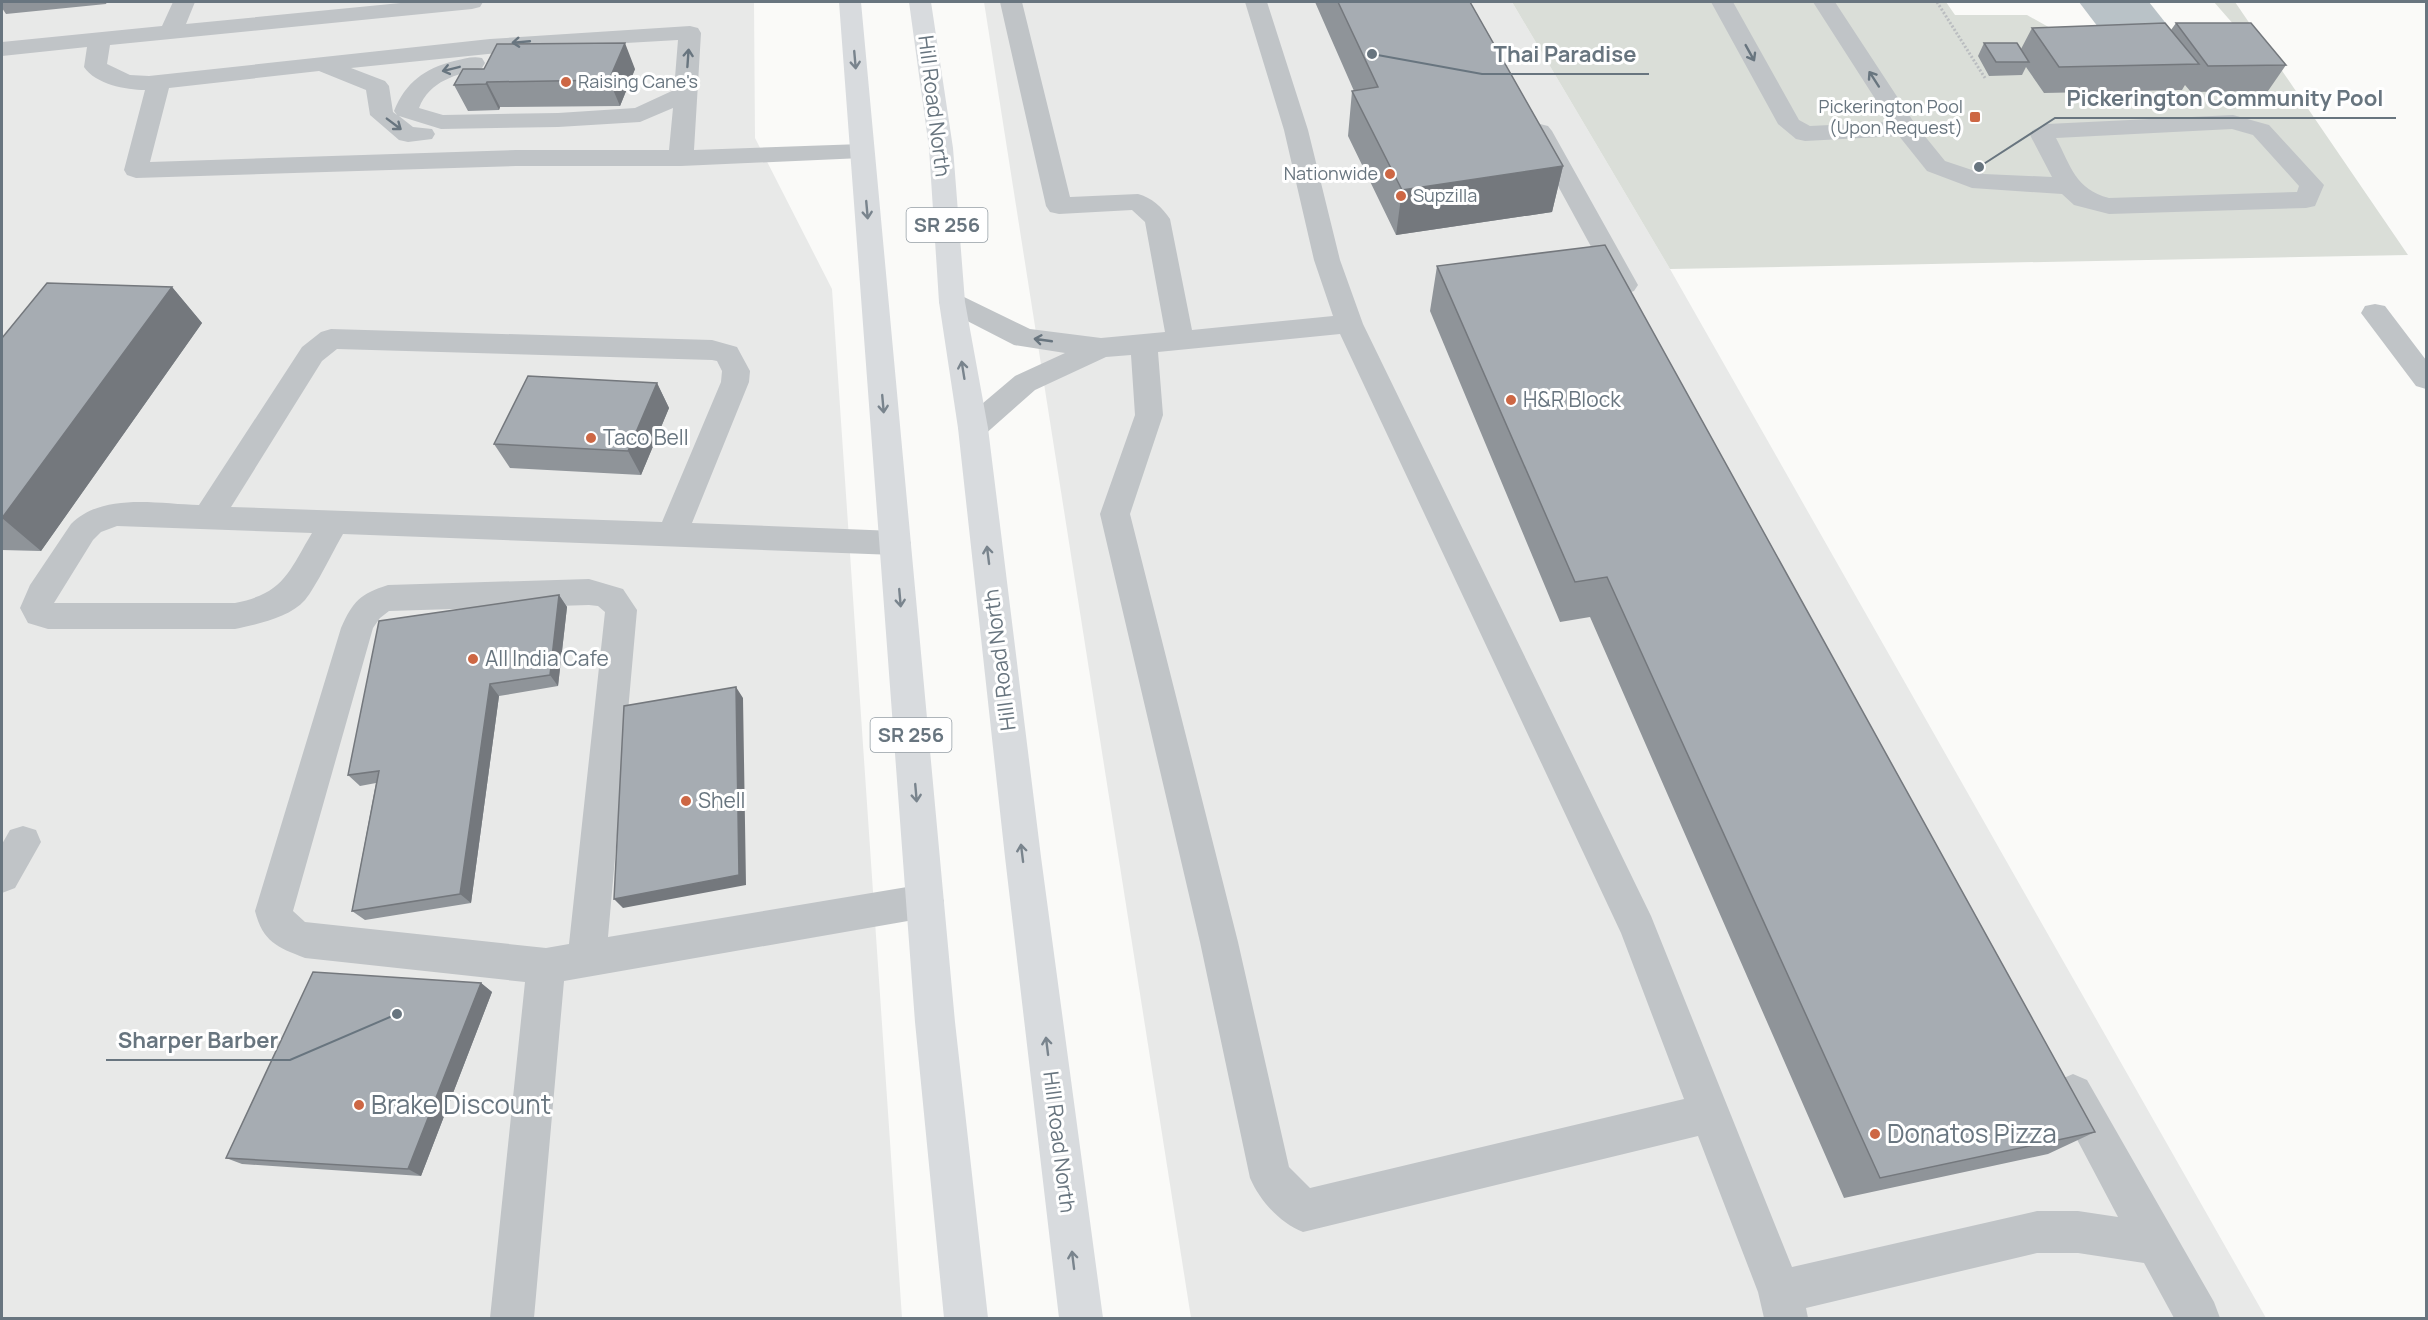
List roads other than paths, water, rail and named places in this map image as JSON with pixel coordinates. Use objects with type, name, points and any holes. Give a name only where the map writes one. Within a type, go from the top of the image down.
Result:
[{"type":"highway","name":"SR 256","points":[[850,2],[935,1022],[966,1318]]},
{"type":"highway","name":"Hill Road North","points":[[920,2],[941,148],[952,302],[973,428],[1024,869],[1081,1318]]},
{"type":"street","points":[[171,32],[184,2]]},
{"type":"street","points":[[2,49],[426,4],[472,2]]},
{"type":"street","points":[[1011,2],[1059,206],[1138,202],[1157,219],[1180,340]]},
{"type":"street","points":[[1256,2],[1296,130],[1328,260],[1349,324],[1638,929],[1783,1305],[2037,1232],[2078,1232],[2157,1244]]},
{"type":"street","points":[[1722,2],[1790,124],[1805,134],[1906,128]]},
{"type":"street","points":[[1824,2],[1906,128],[1936,166],[1981,182],[2069,186],[2083,199],[2109,206],[2306,200],[2312,185],[2261,129],[2233,122],[2055,129],[2042,135],[2069,186]]},
{"type":"street","points":[[100,39],[95,67],[118,80],[136,84],[518,42],[690,33],[681,159]]},
{"type":"street","points":[[648,34],[628,53],[482,61],[434,73],[412,93],[406,111],[441,122],[558,120],[640,115],[685,101]]},
{"type":"street","points":[[325,65],[376,86],[382,115],[408,135],[626,131],[685,101]]},
{"type":"street","points":[[159,82],[136,170],[516,158],[681,159],[862,152]]},
{"type":"street","points":[[1523,102],[1638,308]]},
{"type":"street","points":[[952,302],[1024,338],[1101,348],[1349,324]]},
{"type":"street","points":[[2375,313],[2427,379]]},
{"type":"street","points":[[208,517],[312,354],[331,339],[712,350],[727,354],[736,370],[735,382],[673,533]]},
{"type":"street","points":[[1143,344],[1149,415],[1116,514],[1219,942],[1271,1178],[1303,1211],[1710,1113]]},
{"type":"street","points":[[973,428],[1025,383],[1101,348]]},
{"type":"street","points":[[334,522],[293,592],[264,610],[235,616],[39,614],[36,608],[41,594],[90,524],[115,514],[673,533],[895,543]]},
{"type":"street","points":[[587,958],[621,610],[618,604],[608,595],[588,592],[388,598],[378,601],[363,612],[357,628],[274,911],[282,930],[305,940],[546,966],[925,901]]},
{"type":"street","points":[[2,876],[23,842]]},
{"type":"street","points":[[512,1318],[546,966]]},
{"type":"street","points":[[2058,1069],[2198,1318]]},
{"type":"place","name":"Thai Paradise","points":[[1372,54]]},
{"type":"place","name":"Raising Cane's","points":[[566,82]]},
{"type":"place","name":"Pickerington Pool (Upon Request)","points":[[1975,117]]},
{"type":"place","name":"Pickerington Community Pool","points":[[1979,167]]},
{"type":"place","name":"Nationwide","points":[[1390,174]]},
{"type":"place","name":"Supzilla","points":[[1401,196]]},
{"type":"place","name":"H&R Block","points":[[1511,400]]},
{"type":"place","name":"Taco Bell","points":[[591,438]]},
{"type":"place","name":"All India Cafe","points":[[473,659]]},
{"type":"place","name":"Shell","points":[[686,801]]},
{"type":"place","name":"Sharper Barber","points":[[397,1014]]},
{"type":"place","name":"Brake Discount","points":[[359,1105]]},
{"type":"place","name":"Donatos Pizza","points":[[1875,1134]]}]
